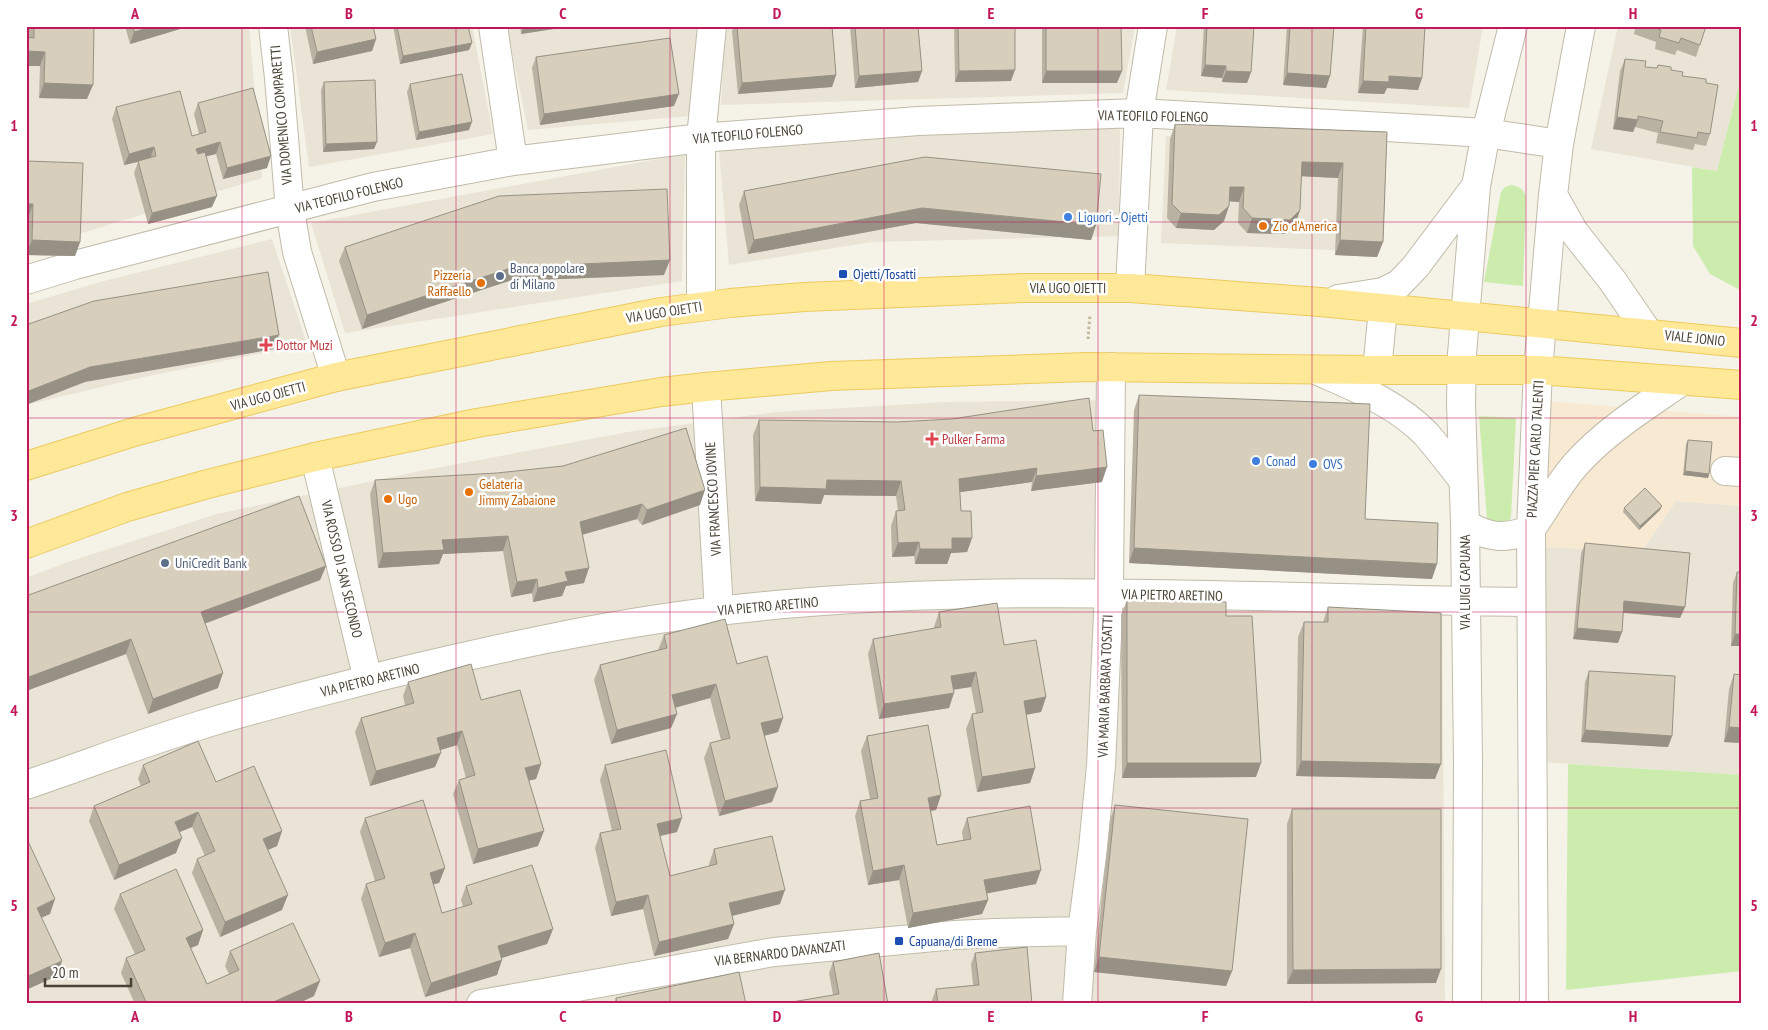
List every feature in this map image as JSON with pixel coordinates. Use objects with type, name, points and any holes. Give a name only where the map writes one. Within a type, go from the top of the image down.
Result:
[{"type":"main road","name":"VIA UGO OJETTI","points":[[26,466],[134,432],[336,377],[633,317],[701,306],[804,297],[1023,288],[1130,288],[1320,302]]},
{"type":"main road","points":[[1320,302],[1649,334]]},
{"type":"main road","name":"VIALE JONIO","points":[[1649,334],[1742,342]]},
{"type":"main road","points":[[26,544],[92,519],[146,502],[204,485],[315,457],[477,423],[661,392],[831,376],[1018,368],[1111,367],[1316,370]]},
{"type":"main road","name":"PIAZZA PIER CARLO TALENTI","points":[[1316,370],[1538,370],[1682,381]]},
{"type":"main road","points":[[1682,381],[1742,385]]},
{"type":"street","name":"VIA DOMENICO COMPARETTI","points":[[273,26],[290,210],[297,252],[336,377]]},
{"type":"street","points":[[493,26],[514,161]]},
{"type":"street","points":[[701,306],[702,138],[712,26]]},
{"type":"street","points":[[1130,288],[1139,113],[1153,26]]},
{"type":"street","points":[[1465,524],[1461,371],[1476,186],[1486,133],[1513,26]]},
{"type":"street","name":"PIAZZA PIER CARLO TALENTI","points":[[1531,530],[1538,370],[1553,195],[1559,144],[1581,26]]},
{"type":"street","name":"VIA TEOFILO FOLENGO","points":[[26,280],[75,265],[372,187],[514,161],[702,138],[918,121],[1139,113],[1486,133],[1559,144]]},
{"type":"street","points":[[1320,302],[1383,292],[1399,284],[1416,266],[1476,186]]},
{"type":"street","points":[[1553,195],[1574,232],[1612,280],[1649,334]]},
{"type":"street","points":[[1377,370],[1383,309]]},
{"type":"street","name":"VIA MARIA BARBARA TOSATTI","points":[[1077,1004],[1082,931],[1102,766],[1108,593],[1111,367]]},
{"type":"street","points":[[1316,370],[1377,398],[1405,416],[1426,434],[1463,480]]},
{"type":"street","name":"PIAZZA PIER CARLO TALENTI","points":[[1531,530],[1566,478],[1586,454],[1623,423],[1682,381]]},
{"type":"street","name":"VIA FRANCESCO JOVINE","points":[[706,387],[720,611]]},
{"type":"street","name":"VIA ROSSO DI SAN SECONDO","points":[[315,457],[368,680]]},
{"type":"street","name":"VIA LUIGI CAPUANA","points":[[1467,1004],[1468,761],[1465,524],[1480,532],[1497,537],[1531,530]]},
{"type":"street","points":[[1531,530],[1534,1004]]},
{"type":"street","name":"VIA PIETRO ARETINO","points":[[26,785],[205,723],[443,661],[646,621],[720,611],[814,602],[916,596],[1108,593],[1531,602]]},
{"type":"street","name":"VIA BERNARDO DAVANZATI","points":[[481,1004],[774,952],[975,934],[1082,931]]},
{"type":"path","points":[[1088,340],[1090,313]]},
{"type":"shaded area","points":[[26,26],[249,26],[262,178],[26,250]]},
{"type":"shaded area","points":[[290,26],[472,26],[493,134],[309,167]]},
{"type":"shaded area","points":[[507,26],[697,26],[689,116],[528,130]]},
{"type":"shaded area","points":[[725,26],[1135,26],[1123,93],[721,105]]},
{"type":"shaded area","points":[[1177,26],[1483,26],[1469,108],[1166,90]]},
{"type":"shaded area","points":[[1618,26],[1742,26],[1742,72],[1717,171],[1591,149]]},
{"type":"shaded area","points":[[1120,127],[1119,236],[872,242],[729,265],[719,151],[795,139]]},
{"type":"shaded area","points":[[1166,136],[1385,145],[1380,252],[1161,243]]},
{"type":"shaded area","points":[[685,154],[682,281],[345,333],[311,223]]},
{"type":"shaded area","points":[[272,239],[307,344],[139,378],[26,405],[26,304],[104,281]]},
{"type":"shaded area","points":[[1122,400],[1115,587],[1442,585],[1445,1004],[26,1004],[26,578],[65,563],[217,514],[420,471],[628,432],[776,412],[947,402]]},
{"type":"shaded area","points":[[1547,401],[1742,417],[1742,506],[1676,501],[1642,551],[1539,547]]},
{"type":"shaded area","points":[[1676,501],[1742,506],[1742,775],[1541,762],[1539,547],[1642,551]]},
{"type":"green space","points":[[1742,72],[1742,291],[1710,274],[1693,246],[1692,167],[1717,171]]},
{"type":"green space","points":[[1511,185],[1520,188],[1526,196],[1523,286],[1484,282],[1501,192],[1505,187]]},
{"type":"green space","points":[[1479,416],[1516,418],[1511,517],[1509,522],[1490,524],[1487,519]]},
{"type":"green space","points":[[1568,764],[1742,775],[1742,971],[1566,990]]},
{"type":"building","points":[[34,26],[94,26],[93,85],[44,83],[45,52],[26,51],[26,37],[34,38]]},
{"type":"building","points":[[133,26],[155,26],[134,32]]},
{"type":"building","points":[[311,26],[373,26],[376,39],[317,52]]},
{"type":"building","points":[[397,26],[468,26],[472,43],[403,56]]},
{"type":"building","points":[[737,26],[832,26],[836,75],[742,83]]},
{"type":"building","points":[[855,26],[918,26],[922,71],[859,76]]},
{"type":"building","points":[[958,26],[1015,26],[1015,70],[959,71]]},
{"type":"building","points":[[1046,26],[1121,26],[1122,71],[1046,71]]},
{"type":"building","points":[[1207,26],[1254,26],[1251,72],[1226,71],[1226,66],[1205,65]]},
{"type":"building","points":[[1290,26],[1334,26],[1330,76],[1287,73]]},
{"type":"building","points":[[1366,26],[1425,26],[1422,78],[1389,76],[1389,82],[1363,81]]},
{"type":"building","points":[[1649,26],[1706,26],[1700,45],[1681,38],[1679,43],[1659,37],[1661,30]]},
{"type":"building","points":[[670,38],[679,94],[544,114],[536,57]]},
{"type":"building","points":[[26,57],[28,57],[27,102],[26,102]]},
{"type":"building","points":[[1625,59],[1646,61],[1645,67],[1657,68],[1658,65],[1671,67],[1671,70],[1683,72],[1682,76],[1706,79],[1706,83],[1718,85],[1710,134],[1698,132],[1697,138],[1660,132],[1663,121],[1638,116],[1638,120],[1617,117]]},
{"type":"building","points":[[462,74],[472,122],[419,132],[410,84]]},
{"type":"building","points":[[375,80],[377,142],[326,144],[324,82]]},
{"type":"building","points":[[253,88],[271,156],[227,168],[220,142],[196,149],[198,154],[205,152],[217,196],[152,213],[138,161],[156,156],[154,147],[129,154],[116,107],[180,91],[192,136],[206,132],[198,103]]},
{"type":"building","points":[[1175,124],[1387,132],[1383,242],[1340,240],[1343,163],[1302,162],[1300,210],[1290,220],[1252,218],[1243,208],[1244,187],[1230,187],[1229,206],[1219,215],[1181,213],[1172,204]]},
{"type":"building","points":[[925,157],[1101,174],[1096,225],[922,208],[754,240],[744,191]]},
{"type":"building","points":[[26,161],[83,163],[80,242],[32,240],[33,204],[26,204]]},
{"type":"building","points":[[667,189],[670,260],[514,267],[367,315],[345,247],[499,196]]},
{"type":"building","points":[[268,272],[279,335],[90,367],[26,392],[26,325],[94,301]]},
{"type":"building","points":[[1139,395],[1370,404],[1365,519],[1438,523],[1437,564],[1134,548]]},
{"type":"building","points":[[1089,398],[1093,431],[1103,430],[1107,467],[1036,476],[1037,468],[959,479],[961,511],[971,511],[972,538],[952,538],[952,549],[920,549],[919,542],[898,543],[896,511],[905,510],[901,481],[827,480],[826,489],[760,487],[759,420],[897,422],[952,419]]},
{"type":"building","points":[[686,428],[705,490],[647,510],[642,504],[580,522],[589,568],[565,572],[568,581],[538,588],[537,579],[517,582],[508,536],[442,540],[444,550],[383,553],[375,480],[497,473],[563,466]]},
{"type":"building","points":[[1688,440],[1712,442],[1709,474],[1685,471]]},
{"type":"building","points":[[1645,488],[1662,506],[1640,526],[1624,508]]},
{"type":"building","points":[[299,496],[326,566],[201,612],[223,673],[153,699],[131,639],[26,678],[26,596]]},
{"type":"building","points":[[1585,543],[1690,553],[1685,607],[1624,601],[1622,632],[1577,628]]},
{"type":"building","points":[[1737,572],[1742,572],[1742,634],[1735,634]]},
{"type":"building","points":[[1127,600],[1226,602],[1226,616],[1252,616],[1261,763],[1127,763]]},
{"type":"building","points":[[997,603],[1004,645],[1036,640],[1046,697],[1024,701],[1035,768],[982,777],[972,714],[983,712],[976,672],[951,676],[954,693],[884,704],[873,639],[941,627],[939,612]]},
{"type":"building","points":[[1328,607],[1441,613],[1441,764],[1301,761],[1304,622],[1328,622]]},
{"type":"building","points":[[725,619],[737,664],[767,656],[783,718],[761,723],[778,787],[725,801],[710,743],[730,738],[716,684],[672,695],[677,714],[617,730],[600,665],[667,648],[664,635]]},
{"type":"building","points":[[471,664],[481,700],[520,690],[541,764],[525,768],[544,831],[478,849],[459,780],[475,775],[462,731],[437,738],[441,753],[376,771],[361,718],[414,703],[408,682]]},
{"type":"building","points":[[1589,671],[1675,676],[1672,736],[1585,730]]},
{"type":"building","points":[[1734,674],[1742,675],[1742,728],[1729,727]]},
{"type":"building","points":[[928,725],[941,795],[928,798],[937,845],[971,839],[967,818],[1030,806],[1041,870],[984,880],[988,900],[913,913],[904,865],[873,871],[860,801],[878,798],[867,736]]},
{"type":"building","points":[[198,741],[216,782],[254,766],[282,831],[263,839],[288,895],[225,922],[197,859],[215,851],[198,812],[175,822],[182,838],[119,865],[94,806],[150,782],[143,765]]},
{"type":"building","points":[[666,750],[682,818],[657,824],[670,876],[717,864],[714,849],[772,836],[785,890],[729,903],[734,924],[659,942],[648,895],[616,902],[600,833],[621,829],[605,765]]},
{"type":"building","points":[[423,800],[445,868],[430,873],[442,913],[472,904],[466,886],[532,865],[553,929],[498,946],[502,960],[431,983],[415,933],[385,943],[366,884],[385,878],[365,818]]},
{"type":"building","points":[[1115,805],[1248,819],[1232,971],[1099,957]]},
{"type":"building","points":[[1292,809],[1441,809],[1441,969],[1293,970]]},
{"type":"building","points":[[27,839],[55,899],[37,908],[62,961],[26,977]]},
{"type":"building","points":[[176,869],[203,930],[186,938],[207,984],[239,970],[230,951],[293,923],[320,981],[269,1004],[147,1004],[126,958],[145,950],[120,894]]},
{"type":"building","points":[[1027,947],[1032,1004],[938,1004],[936,989],[979,985],[975,953]]},
{"type":"building","points":[[879,953],[888,1004],[792,1004],[792,1002],[839,994],[833,962]]},
{"type":"building","points":[[739,972],[746,1004],[617,1004],[616,998]]},
{"type":"building","points":[[1100,1002],[1199,1004],[1100,1004]]},
{"type":"place","name":"Liguori - Ojetti","points":[[1068,217]]},
{"type":"place","name":"Zio d'America","points":[[1263,226]]},
{"type":"place","name":"Ojetti/Tosatti","points":[[843,274]]},
{"type":"place","name":"Banca popolare di Milano","points":[[500,276]]},
{"type":"place","name":"Pizzeria Raffaello","points":[[481,283]]},
{"type":"place","name":"Dottor Muzi","points":[[266,345]]},
{"type":"place","name":"Pulker Farma","points":[[932,439]]},
{"type":"place","name":"Conad","points":[[1256,461]]},
{"type":"place","name":"OVS","points":[[1313,464]]},
{"type":"place","name":"Gelateria Jimmy Zabaione","points":[[469,492]]},
{"type":"place","name":"Ugo","points":[[388,499]]},
{"type":"place","name":"UniCredit Bank","points":[[165,563]]},
{"type":"place","name":"Capuana/di Breme","points":[[899,941]]}]
